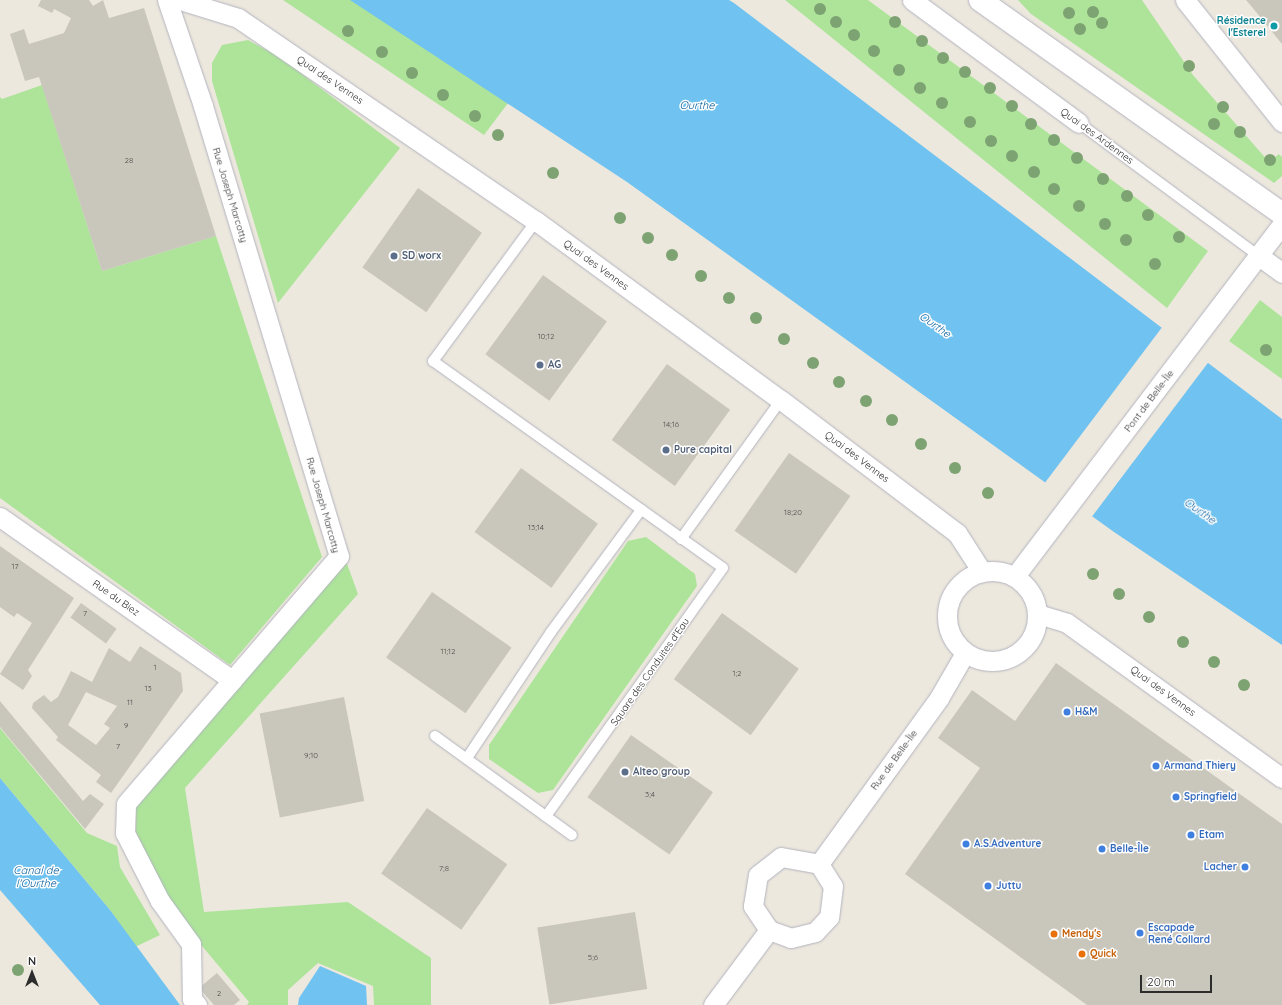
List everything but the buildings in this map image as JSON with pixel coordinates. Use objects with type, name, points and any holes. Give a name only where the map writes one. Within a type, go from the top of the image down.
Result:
[{"type":"main road","points":[[986,2],[1282,214]]},
{"type":"street","name":"Rue Joseph Marcotty","points":[[168,0],[203,106],[339,556],[126,804],[125,833],[160,901],[191,944],[192,999],[196,1005]]},
{"type":"street","name":"Quai des Vennes","points":[[180,0],[238,18],[536,221],[781,400],[957,533],[982,572]]},
{"type":"street","name":"Quai des Ardennes","points":[[912,0],[1079,123]]},
{"type":"street","points":[[1185,0],[1282,122]]},
{"type":"street","name":"Pont de Belle-Île","points":[[1015,576],[1037,549],[1282,224]]},
{"type":"street","name":"Quai des Ardennes","points":[[1259,256],[1282,273]]},
{"type":"street","name":"Rue du Biez","points":[[0,517],[232,680]]},
{"type":"street","points":[[999,571],[1015,576],[1033,595],[1038,614],[1033,636],[1016,655],[990,662],[965,653],[956,645],[949,631],[946,612],[953,592],[967,579],[982,572],[999,571]]},
{"type":"street","name":"Quai des Vennes","points":[[1038,614],[1067,623],[1282,778]]},
{"type":"street","name":"Rue de Belle-Île","points":[[819,864],[939,698],[965,653]]},
{"type":"street","points":[[781,857],[819,864],[833,886],[829,917],[815,932],[791,938],[769,930],[753,906],[758,875],[781,857]]},
{"type":"street","points":[[713,1005],[769,930]]},
{"type":"lane","name":"Quai des Ardennes","points":[[1079,123],[1259,256]]},
{"type":"lane","name":"Square des Conduites d'Eau","points":[[536,221],[433,361],[723,568],[546,816]]},
{"type":"lane","points":[[681,539],[781,400]]},
{"type":"lane","points":[[467,758],[551,632],[641,510]]},
{"type":"lane","points":[[435,736],[572,834]]},
{"type":"green space","points":[[283,0],[375,0],[515,94],[484,135]]},
{"type":"green space","points":[[785,0],[868,0],[1208,251],[1167,308]]},
{"type":"green space","points":[[1018,0],[1142,0],[1193,75],[1269,162],[1279,154],[1282,157],[1282,176],[1274,183],[1031,14]]},
{"type":"green space","points":[[248,40],[279,57],[400,148],[278,303],[212,81],[212,63],[222,45]]},
{"type":"green space","points":[[42,85],[102,271],[216,236],[322,557],[230,665],[0,498],[0,97],[2,99]]},
{"type":"green space","points":[[1260,300],[1282,317],[1282,379],[1229,341]]},
{"type":"green space","points":[[646,537],[695,574],[697,586],[553,790],[538,793],[489,759],[489,745],[628,541]]},
{"type":"green space","points":[[346,561],[358,594],[185,788],[204,912],[348,902],[431,958],[431,1005],[374,1005],[373,986],[318,963],[288,990],[288,1005],[247,1005],[249,1002],[197,940],[165,896],[136,833],[135,806]]},
{"type":"green space","points":[[0,728],[87,833],[117,846],[120,867],[160,935],[135,947],[110,910],[0,778]]},
{"type":"water","name":"Ourthe","points":[[350,0],[729,0],[734,3],[1282,419],[1282,645],[1114,532],[627,182]]},
{"type":"water","name":"Canal de l'Ourthe","points":[[0,778],[110,910],[180,1005],[100,1005],[0,890]]},
{"type":"water","points":[[320,966],[366,986],[367,1005],[298,1005],[299,998]]},
{"type":"pier","points":[[1163,326],[1209,361],[1090,519],[1044,484]]},
{"type":"place","name":"Résidence l'Esterel","points":[[1274,26]]},
{"type":"place","name":"SD worx","points":[[394,256]]},
{"type":"place","name":"AG","points":[[540,365]]},
{"type":"place","name":"Pure capital","points":[[666,450]]},
{"type":"place","name":"H&M","points":[[1067,712]]},
{"type":"place","name":"Armand Thiery","points":[[1156,766]]},
{"type":"place","name":"Alteo group","points":[[625,772]]},
{"type":"place","name":"Springfield","points":[[1176,797]]},
{"type":"place","name":"Etam","points":[[1191,835]]},
{"type":"place","name":"A.S.Adventure","points":[[966,844]]},
{"type":"place","name":"Belle-Île","points":[[1102,849]]},
{"type":"place","name":"Lacher","points":[[1245,867]]},
{"type":"place","name":"Juttu","points":[[988,886]]},
{"type":"place","name":"Escapade René Collard","points":[[1140,933]]},
{"type":"place","name":"Mendy's","points":[[1054,934]]},
{"type":"place","name":"Quick","points":[[1082,954]]}]
